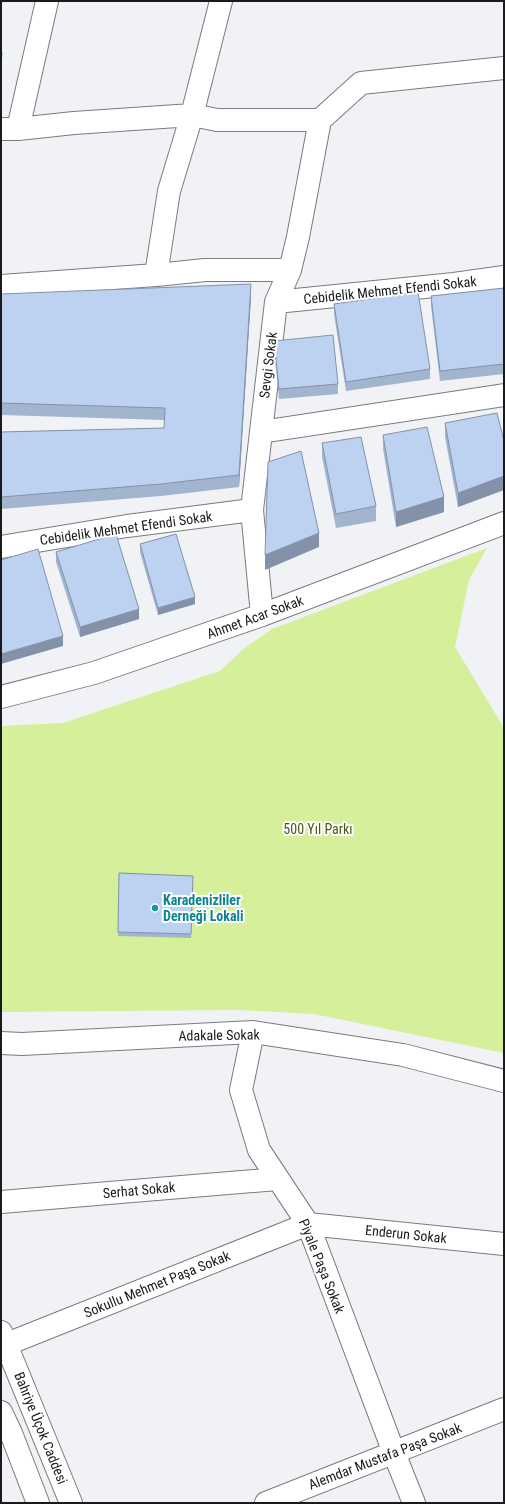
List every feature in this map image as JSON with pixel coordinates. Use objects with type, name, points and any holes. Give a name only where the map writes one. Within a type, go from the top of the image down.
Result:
[{"type":"street","points":[[47,1],[9,129],[192,115],[218,120],[320,120],[361,83],[504,68]]},
{"type":"street","points":[[156,275],[169,191],[192,115],[221,1]]},
{"type":"street","name":"Sevgi Sokak","points":[[262,615],[252,510],[276,302],[290,270],[298,237],[320,120]]},
{"type":"street","points":[[1,286],[205,270],[290,270]]},
{"type":"street","name":"Cebidelik Mehmet Efendi Sokak","points":[[276,302],[454,284],[504,277]]},
{"type":"street","points":[[261,432],[504,396]]},
{"type":"street","name":"Cebidelik Mehmet Efendi Sokak","points":[[1,547],[127,526],[252,510]]},
{"type":"street","name":"Ahmet Acar Sokak","points":[[1,697],[94,673],[262,615],[504,523]]},
{"type":"street","name":"Adakale Sokak","points":[[1,1043],[22,1044],[254,1032],[403,1056],[504,1081]]},
{"type":"street","name":"Piyale Paşa Sokak","points":[[254,1032],[241,1090],[260,1150],[308,1224],[414,1503]]},
{"type":"street","name":"Serhat Sokak","points":[[1,1202],[278,1179]]},
{"type":"street","name":"Enderun Sokak","points":[[308,1224],[504,1244]]},
{"type":"street","name":"Sokullu Mehmet Paşa Sokak","points":[[4,1338],[308,1224]]},
{"type":"street","name":"Bahriye Üçok Caddesi","points":[[4,1338],[71,1503]]},
{"type":"street","name":"Alemdar Mustafa Paşa Sokak","points":[[266,1503],[504,1409]]},
{"type":"street","points":[[1,1412],[11,1433],[38,1503]]},
{"type":"green space","name":"500 Yıl Parkı","points":[[487,548],[469,580],[455,647],[504,728],[504,1053],[314,1014],[239,1010],[1,1012],[1,726],[63,723],[220,671],[242,650],[272,629]]},
{"type":"building","points":[[251,284],[239,475],[161,484],[1,497],[1,432],[164,428],[165,408],[1,403],[1,294]]},
{"type":"building","points":[[504,288],[504,364],[440,371],[431,296]]},
{"type":"building","points":[[418,292],[430,369],[346,382],[334,304]]},
{"type":"building","points":[[333,335],[338,384],[279,389],[274,341]]},
{"type":"building","points":[[497,413],[504,441],[504,476],[458,493],[445,423]]},
{"type":"building","points":[[427,427],[444,497],[396,512],[383,435]]},
{"type":"building","points":[[361,437],[376,506],[336,514],[322,443]]},
{"type":"building","points":[[301,451],[319,533],[265,555],[268,462]]},
{"type":"building","points":[[116,534],[139,609],[80,627],[56,552]]},
{"type":"building","points":[[176,534],[195,597],[158,608],[140,544]]},
{"type":"building","points":[[38,549],[63,636],[1,654],[1,560]]},
{"type":"building","name":"Karadenizliler Derneği Lokali","points":[[119,873],[193,876],[191,934],[118,932]]},
{"type":"place","name":"Karadenizliler Derneği Lokali","points":[[155,908]]}]
